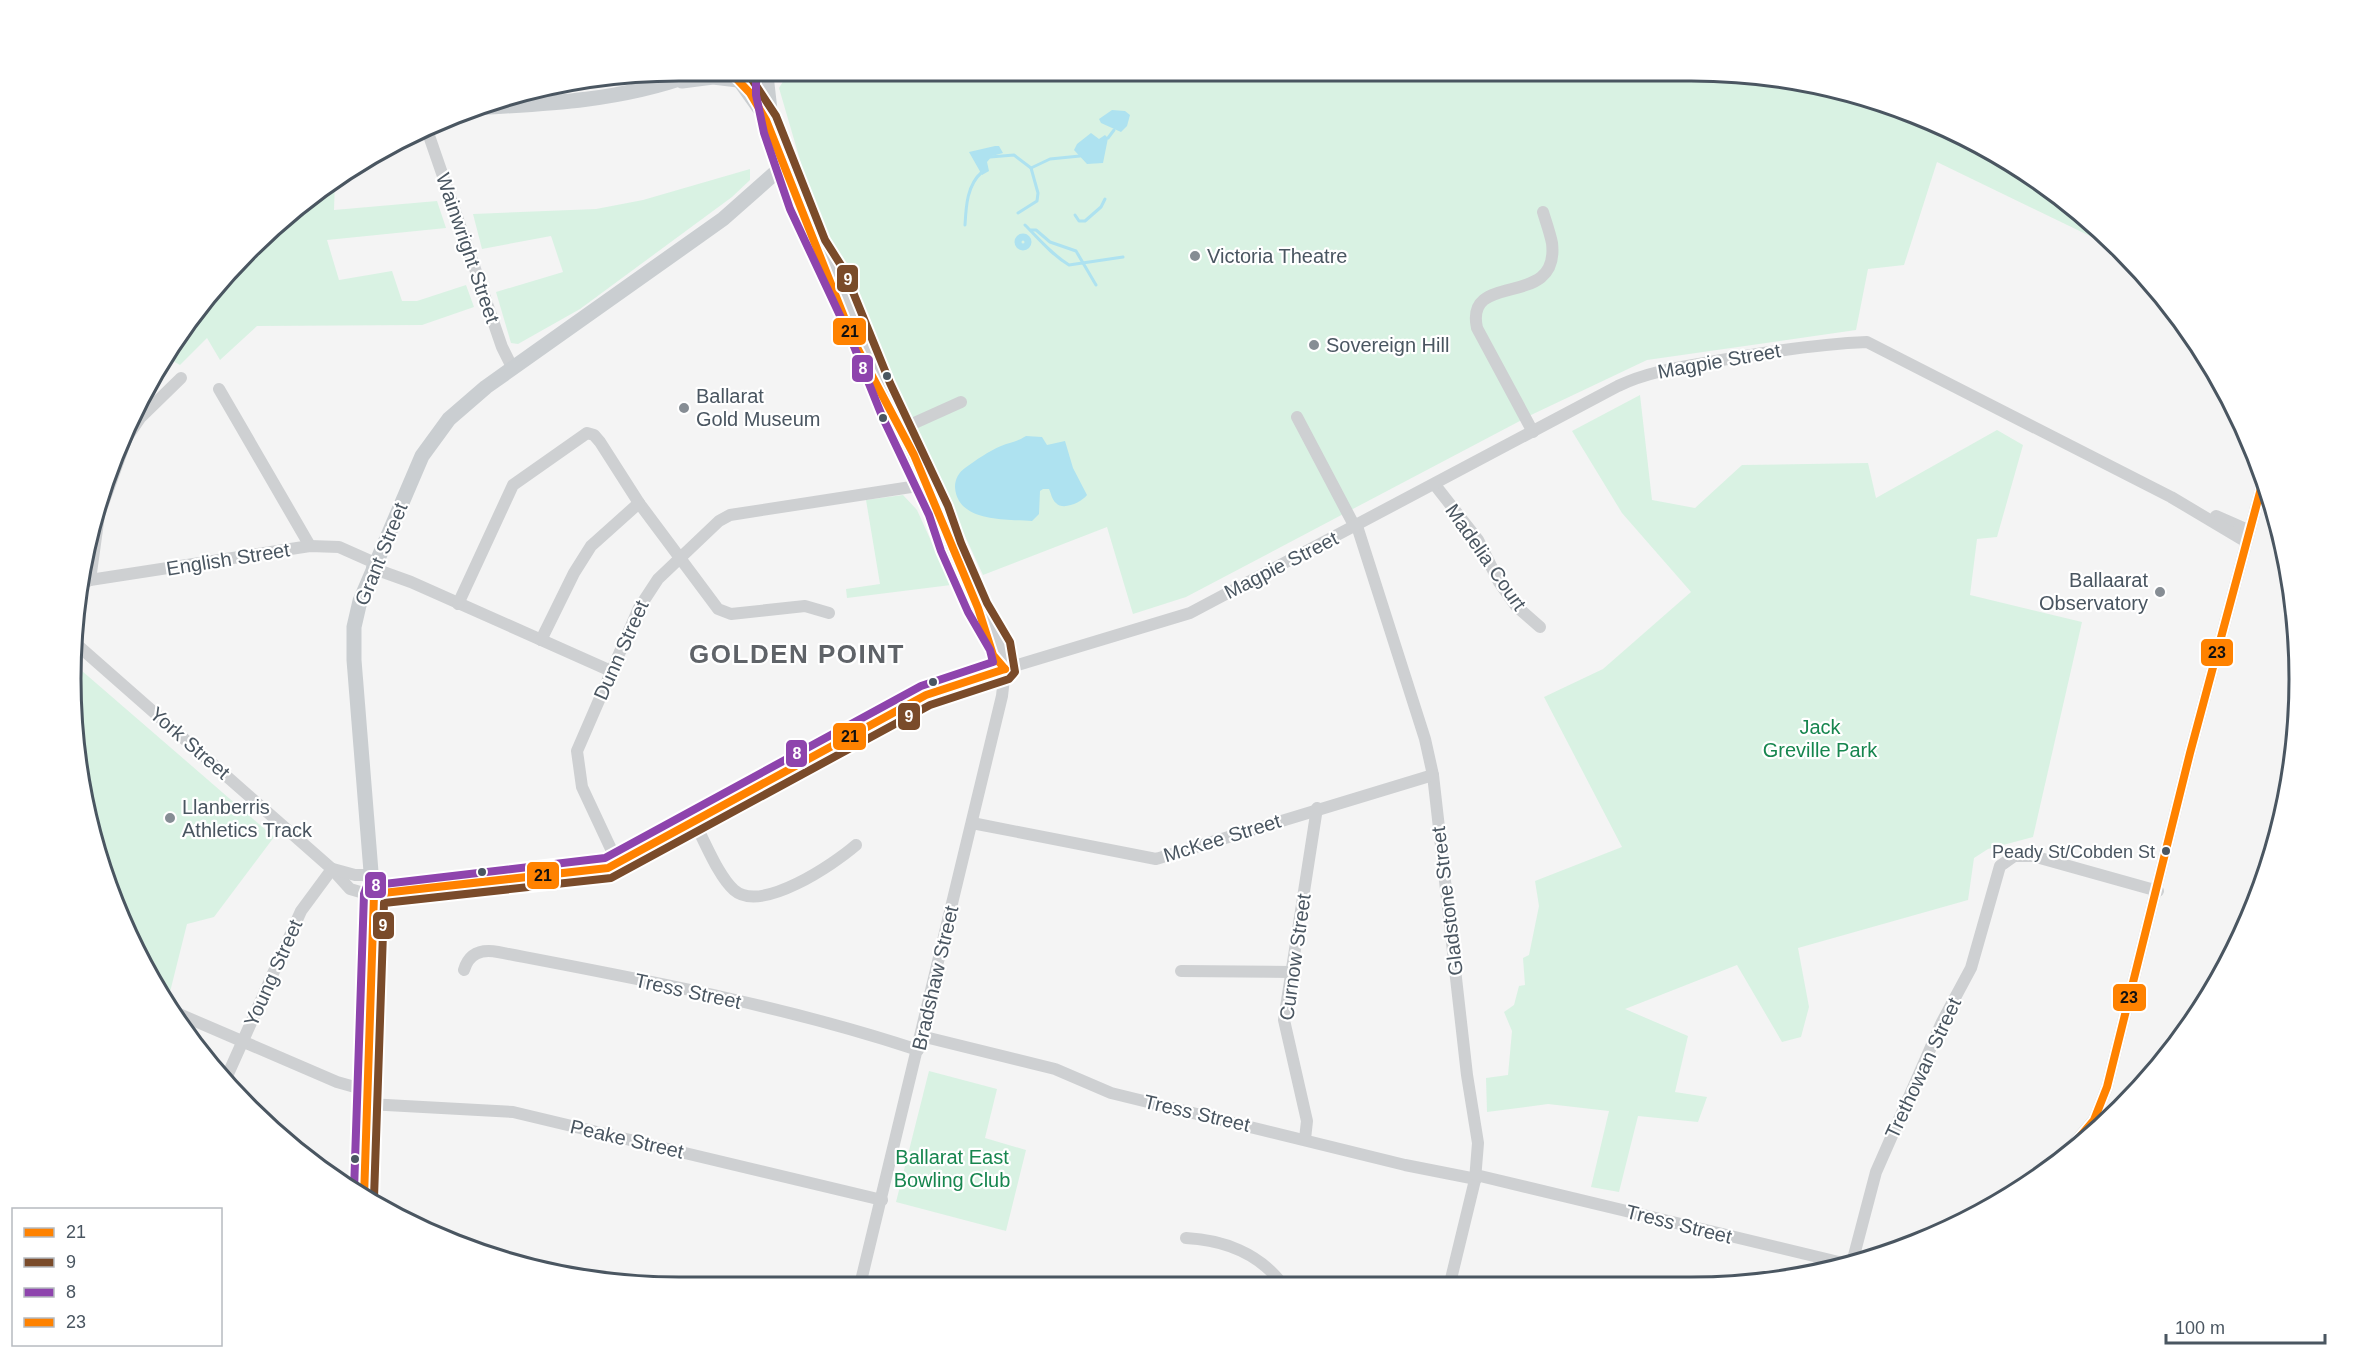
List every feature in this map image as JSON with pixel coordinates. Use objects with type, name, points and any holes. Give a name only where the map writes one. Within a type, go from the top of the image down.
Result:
[{"type":"main road","points":[[667,84],[675,81]]},
{"type":"main road","points":[[511,105],[588,100],[687,81]]},
{"type":"main road","points":[[739,81],[762,112],[783,162]]},
{"type":"main road","points":[[766,81],[769,111],[783,162]]},
{"type":"main road","name":"Grant Street","points":[[364,1187],[374,895],[353,645],[360,601],[374,565],[422,456],[433,438],[467,402],[723,219],[783,162]]},
{"type":"street","name":"Wainwright Street","points":[[429,136],[502,347],[513,369]]},
{"type":"street","points":[[783,162],[816,245],[824,272],[849,319],[922,485],[939,511],[951,548],[978,608],[993,655],[1005,669]]},
{"type":"street","points":[[1533,432],[1479,331],[1476,320],[1481,303],[1490,295],[1500,290],[1530,285],[1546,273],[1551,260],[1551,243],[1543,212]]},
{"type":"street","name":"Magpie Street","points":[[374,895],[590,871],[618,864],[926,695],[1190,613],[1618,386],[1650,373],[1816,345],[1867,342],[2247,536]]},
{"type":"street","points":[[143,415],[182,378]]},
{"type":"street","points":[[219,389],[310,546]]},
{"type":"street","points":[[900,429],[961,402]]},
{"type":"street","points":[[891,411],[922,485]]},
{"type":"street","name":"Gladstone Street","points":[[1297,417],[1356,526],[1425,739],[1433,775],[1467,1075],[1477,1136],[1476,1177],[1451,1277]]},
{"type":"street","points":[[458,604],[513,485],[583,434],[591,434],[600,442],[639,504],[681,557],[715,606],[723,612],[736,613],[802,606],[829,613]]},
{"type":"street","name":"Dunn Street","points":[[618,864],[582,788],[578,754],[644,597],[681,557],[730,515],[922,485]]},
{"type":"street","name":"Madelia Court","points":[[1435,485],[1478,540],[1499,582],[1516,606],[1540,627]]},
{"type":"street","points":[[2087,1127],[2097,1115],[2107,1087],[2247,536],[2260,495]]},
{"type":"street","points":[[541,640],[574,573],[591,546],[639,504]]},
{"type":"street","name":"English Street","points":[[89,581],[310,546],[339,547],[458,604],[611,671]]},
{"type":"street","name":"York Street","points":[[82,649],[332,868],[351,890],[374,895]]},
{"type":"street","name":"Bradshaw Street","points":[[862,1277],[1002,696],[1005,669]]},
{"type":"street","name":"McKee Street","points":[[972,823],[1156,859],[1317,808],[1433,775]]},
{"type":"street","name":"Curnow Street","points":[[1305,1139],[1307,1121],[1284,1027],[1290,972],[1317,808]]},
{"type":"street","points":[[694,822],[728,883],[744,896],[756,898],[772,894],[836,861],[856,844]]},
{"type":"street","name":"Trethowan Street","points":[[1854,1254],[1876,1172],[1942,1022],[1971,968],[1996,873],[2009,858],[2027,855],[2157,891]]},
{"type":"street","name":"York Street","points":[[332,868],[352,875],[372,875]]},
{"type":"street","name":"Young Street","points":[[229,1073],[301,911],[332,868]]},
{"type":"street","name":"Tress Street","points":[[464,970],[474,954],[484,951],[498,952],[781,1011],[845,1027],[918,1050]]},
{"type":"street","points":[[1181,971],[1290,972]]},
{"type":"street","name":"Peake Street","points":[[186,1017],[343,1084],[368,1097],[513,1112],[882,1200]]},
{"type":"street","name":"Tress Street","points":[[921,1036],[1055,1069],[1111,1093],[1424,1169],[1476,1177],[1832,1260]]},
{"type":"street","points":[[1185,1238],[1206,1240],[1244,1252],[1265,1265],[1276,1277]]},
{"type":"green space","name":"Sovereign Hill","points":[[783,81],[1691,81],[1769,86],[1846,101],[1920,127],[1955,143],[2023,182],[2095,238],[1937,162],[1904,265],[1868,269],[1856,330],[1647,360],[1531,415],[1186,597],[1133,614],[1107,527],[983,575],[814,208],[779,88]]},
{"type":"green space","points":[[750,169],[750,180],[732,197],[580,309],[518,344],[511,343],[496,292],[563,272],[551,236],[482,249],[473,214],[596,209],[643,200]]},
{"type":"green space","points":[[335,191],[334,210],[437,201],[446,228],[327,240],[339,280],[392,271],[402,301],[417,301],[466,285],[474,307],[422,325],[257,326],[220,360],[207,338],[180,365],[173,361],[229,285],[285,229]]},
{"type":"green space","name":"Jack Greville Park","points":[[1640,395],[1652,500],[1695,508],[1742,465],[1868,463],[1876,498],[1997,430],[2023,445],[1997,537],[1977,539],[1970,595],[2082,622],[2033,837],[1988,849],[1974,858],[1968,900],[1798,948],[1809,1007],[1801,1037],[1782,1042],[1737,965],[1625,1009],[1688,1036],[1675,1092],[1707,1097],[1698,1122],[1638,1116],[1619,1192],[1591,1187],[1609,1111],[1548,1104],[1487,1112],[1486,1078],[1508,1075],[1512,1031],[1504,1012],[1514,1005],[1519,986],[1525,985],[1523,958],[1529,955],[1539,906],[1535,881],[1622,847],[1544,697],[1603,669],[1691,592],[1622,513],[1572,431]]},
{"type":"green space","points":[[903,495],[917,510],[951,585],[847,598],[846,589],[880,584],[866,500]]},
{"type":"green space","name":"Llanberris Athletics Track","points":[[81,670],[274,837],[214,917],[187,924],[170,992],[127,908],[101,834],[86,757],[82,718]]},
{"type":"green space","name":"Ballarat East Bowling Club","points":[[929,1071],[997,1089],[985,1138],[1026,1150],[1006,1231],[896,1202]]},
{"type":"water","points":[[1112,110],[1125,111],[1130,115],[1127,126],[1121,132],[1101,123],[1099,119]]},
{"type":"water","points":[[1091,133],[1099,139],[1105,135],[1108,138],[1103,163],[1087,164],[1074,150],[1077,144]]},
{"type":"water","points":[[999,146],[1003,153],[992,156],[987,162],[989,171],[982,175],[969,152]]},
{"type":"water","points":[[1026,436],[1042,437],[1047,445],[1065,441],[1073,468],[1087,495],[1085,498],[1077,503],[1063,506],[1055,502],[1049,489],[1043,489],[1040,491],[1039,514],[1032,521],[985,517],[964,507],[958,499],[955,487],[961,472],[992,450]]},
{"type":"waterway","points":[[1108,138],[1114,130]]},
{"type":"waterway","points":[[990,157],[1014,155],[1031,168]]},
{"type":"waterway","points":[[1018,213],[1037,201],[1038,193],[1031,168],[1050,159],[1080,156]]},
{"type":"waterway","points":[[965,225],[970,189],[982,172]]},
{"type":"waterway","points":[[1075,215],[1079,221],[1085,221],[1101,207],[1105,199]]},
{"type":"waterway","points":[[1025,225],[1069,265],[1123,257]]},
{"type":"waterway","points":[[1031,230],[1036,230],[1050,242],[1076,251],[1096,285]]},
{"type":"waterway","points":[[1023,238],[1027,242],[1023,246],[1019,242],[1023,238]]},
{"type":"transit line","name":"21","points":[[739,81],[750,93],[766,120],[854,342],[914,455],[978,608],[993,655],[1005,669]]},
{"type":"transit line","name":"9","points":[[374,1193],[384,903],[611,878],[930,705],[1009,679],[1015,672],[1010,642],[987,603],[948,506],[890,383],[844,270],[825,240],[776,116],[753,81]]},
{"type":"transit line","name":"8","points":[[354,1181],[364,894],[367,886],[605,858],[921,686],[993,662],[990,650],[968,612],[941,551],[929,515],[882,416],[851,339],[790,209],[764,133],[756,95],[756,81]]},
{"type":"transit line","name":"23","points":[[2092,1123],[2107,1087],[2190,753],[2259,494]]},
{"type":"transit line","name":"21","points":[[374,894],[608,868],[926,695],[1005,669]]},
{"type":"transit line","name":"21","points":[[364,1187],[374,894]]},
{"type":"place","name":"Victoria Theatre","points":[[1195,256]]},
{"type":"place","name":"Sovereign Hill","points":[[1314,345]]},
{"type":"place","name":"Ballarat Gold Museum","points":[[684,408]]},
{"type":"place","name":"Ballaarat Observatory","points":[[2160,592]]},
{"type":"place","name":"Llanberris Athletics Track","points":[[170,818]]},
{"type":"place","name":"Peady St/Cobden St","points":[[2166,851]]},
{"type":"district","name":"GOLDEN POINT","points":[[797,654]]}]
